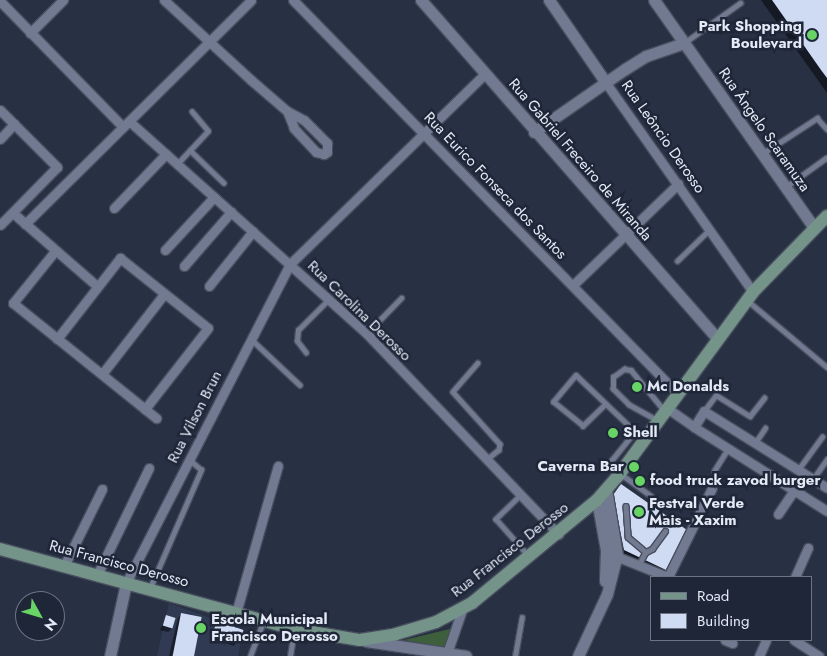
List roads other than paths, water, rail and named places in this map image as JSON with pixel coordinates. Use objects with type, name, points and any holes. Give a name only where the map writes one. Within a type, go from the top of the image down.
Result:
[{"type":"main road","name":"Rua Francisco Derosso","points":[[0,549],[294,629],[360,640],[396,634],[436,622],[462,610],[530,557],[597,500],[619,475],[639,435],[663,413],[750,296],[821,227],[827,216]]},
{"type":"street","points":[[30,32],[63,0]]},
{"type":"street","points":[[164,0],[207,43],[287,111],[304,120],[327,143],[327,152],[316,152],[294,128],[287,111]]},
{"type":"street","points":[[25,224],[52,195],[251,0]]},
{"type":"street","name":"Rua Eurico Fonseca dos Santos","points":[[292,0],[425,133],[677,393]]},
{"type":"street","name":"Rua Gabriel Freceiro de Miranda","points":[[421,0],[534,132],[717,338]]},
{"type":"street","name":"Rua Leôncio Derosso","points":[[548,0],[710,229],[750,296]]},
{"type":"street","name":"Rua Ângelo Scaramuza","points":[[654,0],[785,187],[821,227]]},
{"type":"street","name":"Rua Carolina Derosso","points":[[1,4],[126,124],[166,154],[367,334],[558,534]]},
{"type":"street","points":[[534,132],[646,56],[684,43]]},
{"type":"street","name":"Rua Vilson Brun","points":[[126,583],[250,338],[290,264],[485,74]]},
{"type":"street","points":[[0,110],[70,178]]},
{"type":"street","points":[[0,139],[14,124]]},
{"type":"street","points":[[114,208],[166,154]]},
{"type":"street","points":[[0,225],[57,167]]},
{"type":"street","points":[[573,285],[678,184]]},
{"type":"street","points":[[33,192],[45,203]]},
{"type":"street","points":[[165,250],[214,197]]},
{"type":"street","points":[[184,266],[231,212]]},
{"type":"street","points":[[13,213],[55,252],[97,286]]},
{"type":"street","points":[[209,286],[253,231]]},
{"type":"street","points":[[55,252],[13,303],[156,418]]},
{"type":"street","points":[[57,339],[120,258],[208,328],[145,409]]},
{"type":"street","points":[[102,374],[164,294]]},
{"type":"street","points":[[694,426],[704,412],[827,488]]},
{"type":"street","points":[[663,413],[694,426],[728,450],[827,511]]},
{"type":"street","points":[[236,613],[278,466]]},
{"type":"street","points":[[97,575],[149,468]]},
{"type":"street","points":[[668,576],[712,488]]},
{"type":"street","points":[[64,566],[102,489]]},
{"type":"street","points":[[578,656],[607,594],[612,555],[606,489]]},
{"type":"street","points":[[778,514],[794,490]]},
{"type":"street","points":[[597,500],[612,555]]},
{"type":"street","points":[[795,576],[808,548]]},
{"type":"street","points":[[612,555],[666,576]]},
{"type":"street","points":[[110,656],[126,583]]},
{"type":"street","points":[[446,655],[462,610]]},
{"type":"street","points":[[360,640],[446,655],[466,656]]},
{"type":"street","points":[[759,656],[766,641]]},
{"type":"street","points":[[796,641],[819,656]]},
{"type":"lane","points":[[684,43],[740,4]]},
{"type":"lane","points":[[177,164],[208,131],[192,112]]},
{"type":"lane","points":[[762,154],[817,118],[827,129]]},
{"type":"lane","points":[[190,150],[224,183]]},
{"type":"lane","points":[[785,187],[826,158]]},
{"type":"lane","points":[[677,261],[710,229]]},
{"type":"lane","points":[[750,296],[827,367]]},
{"type":"lane","points":[[367,334],[401,298]]},
{"type":"lane","points":[[306,353],[297,341],[298,330],[329,299]]},
{"type":"lane","points":[[250,338],[300,385]]},
{"type":"lane","points":[[478,363],[452,392],[500,444],[499,450],[488,459]]},
{"type":"lane","points":[[624,369],[631,370],[663,413],[630,405],[613,389],[614,377],[624,369]]},
{"type":"lane","points":[[606,404],[583,426],[553,402],[576,375],[639,435]]},
{"type":"lane","points":[[704,412],[716,395],[750,416],[764,398]]},
{"type":"lane","points":[[755,443],[765,428]]},
{"type":"lane","points":[[798,470],[822,437]]},
{"type":"lane","points":[[714,471],[728,450]]},
{"type":"lane","points":[[813,479],[827,459]]},
{"type":"lane","points":[[150,590],[200,470],[199,466],[188,460]]},
{"type":"lane","points":[[619,475],[651,496]]},
{"type":"lane","points":[[521,495],[496,519],[530,557]]},
{"type":"lane","points":[[626,506],[628,537],[646,552]]},
{"type":"lane","points":[[639,565],[646,552],[652,549],[664,531]]},
{"type":"lane","points":[[515,656],[522,618]]},
{"type":"lane","points":[[250,656],[263,620]]},
{"type":"lane","points":[[290,656],[294,629]]},
{"type":"place","name":"Park Shopping Boulevard","points":[[812,35]]},
{"type":"place","name":"Mc Donalds","points":[[637,387]]},
{"type":"place","name":"Shell","points":[[613,433]]},
{"type":"place","name":"Caverna Bar","points":[[634,467]]},
{"type":"place","name":"food truck zavod burger","points":[[640,481]]},
{"type":"place","name":"Festval Verde Mais - Xaxim","points":[[639,512]]},
{"type":"place","name":"Escola Municipal Francisco Derosso","points":[[201,628]]}]
